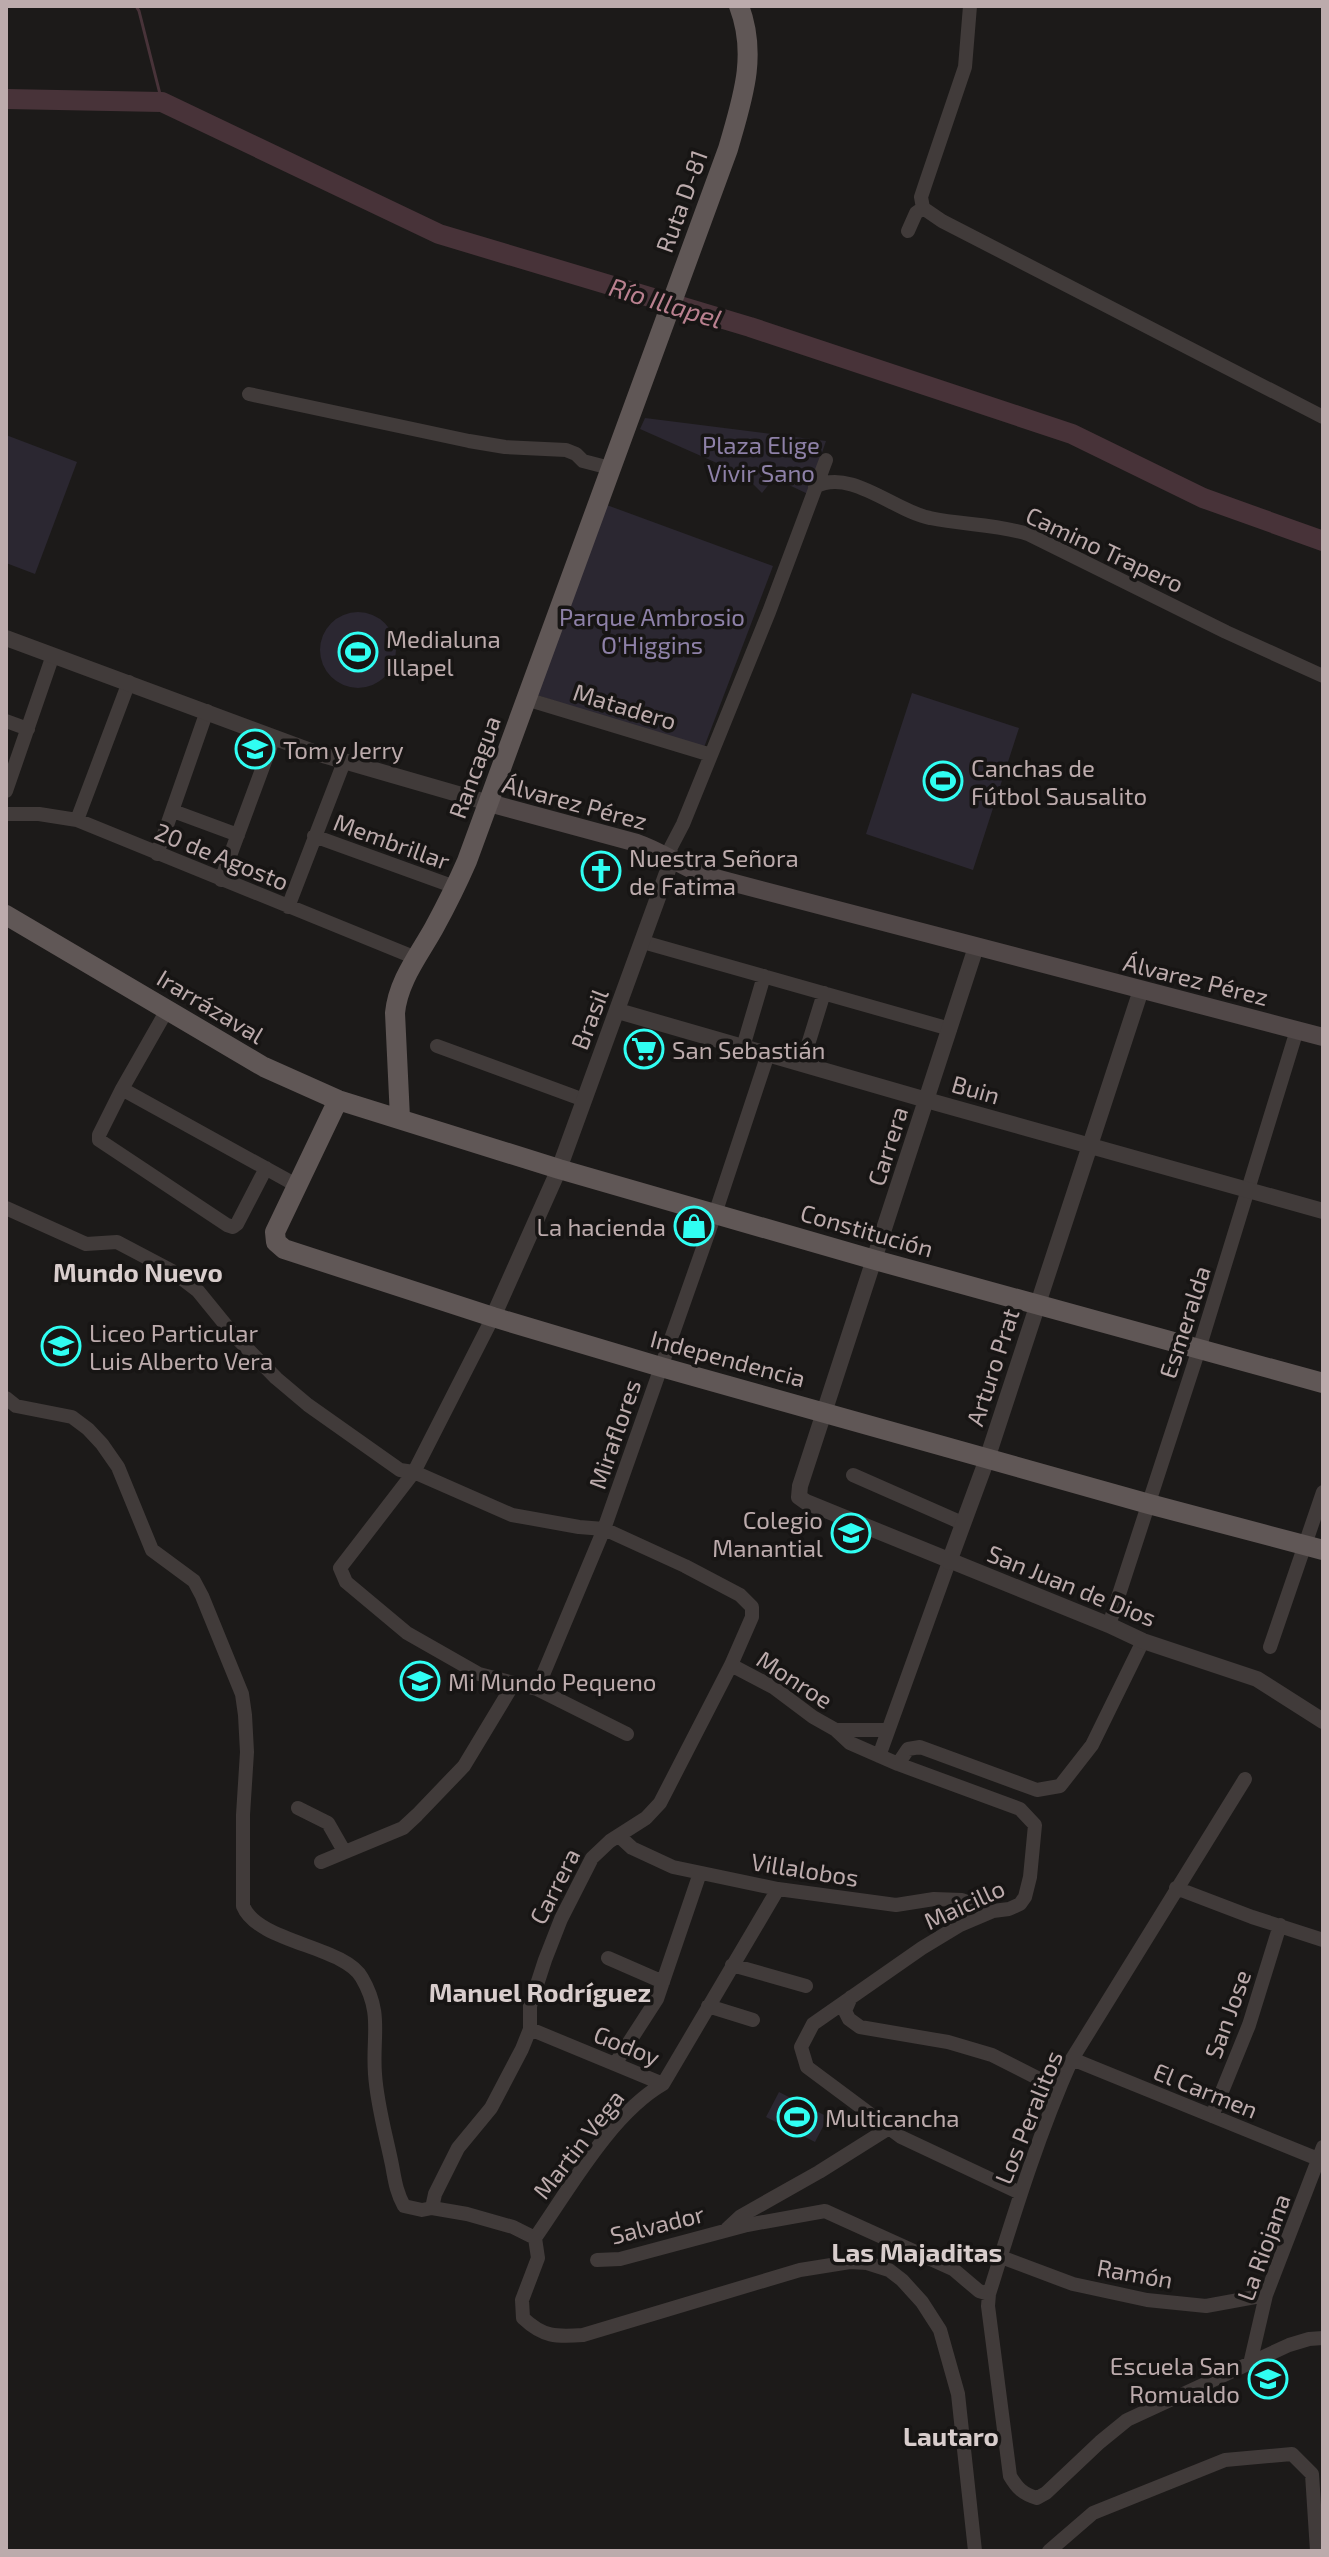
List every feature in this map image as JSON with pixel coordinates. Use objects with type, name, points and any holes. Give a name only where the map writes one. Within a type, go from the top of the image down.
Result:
[{"type":"main road","name":"Ruta D-81","points":[[727,6],[735,28],[740,58],[736,120]]},
{"type":"main road","name":"Ruta D-81","points":[[623,433],[728,149],[746,85],[749,55],[739,6]]},
{"type":"main road","name":"Rancagua","points":[[400,1118],[395,1013],[401,987],[455,887],[489,803],[623,433]]},
{"type":"main road","name":"Álvarez Pérez","points":[[489,803],[637,843],[704,875],[1323,1037]]},
{"type":"main road","name":"Irarrázaval","points":[[6,915],[264,1067],[338,1100],[400,1118]]},
{"type":"main road","name":"Independencia","points":[[338,1100],[275,1232],[276,1242],[281,1247],[493,1317],[661,1367],[1314,1547]]},
{"type":"main road","name":"Constitución","points":[[400,1118],[559,1169],[875,1260],[1323,1383]]},
{"type":"street","points":[[970,6],[965,67],[921,197],[923,208],[942,221],[1323,417]]},
{"type":"street","points":[[908,231],[916,213],[923,208]]},
{"type":"street","points":[[249,394],[469,441],[505,447],[566,450],[583,461],[610,468]]},
{"type":"street","name":"Brasil","points":[[514,1683],[479,1674],[407,1633],[346,1582],[340,1568],[414,1472],[493,1317],[559,1169],[643,942],[668,870],[671,847],[769,612],[826,460]]},
{"type":"street","name":"Camino Trapero","points":[[815,487],[831,481],[851,484],[928,518],[1003,526],[1028,534],[1226,632],[1323,676]]},
{"type":"street","name":"Álvarez Pérez","points":[[6,638],[344,762],[489,803]]},
{"type":"street","points":[[6,791],[53,655]]},
{"type":"street","points":[[77,820],[129,682]]},
{"type":"street","name":"Matadero","points":[[526,699],[711,755]]},
{"type":"street","points":[[157,854],[207,711]]},
{"type":"street","points":[[6,721],[28,729]]},
{"type":"street","points":[[221,880],[274,737]]},
{"type":"street","points":[[288,907],[344,762]]},
{"type":"street","points":[[173,811],[238,835]]},
{"type":"street","name":"20 de Agosto","points":[[6,814],[39,814],[77,820],[416,958]]},
{"type":"street","name":"Membrillar","points":[[314,836],[455,887]]},
{"type":"street","points":[[643,942],[950,1029]]},
{"type":"street","name":"Carrera","points":[[799,1497],[800,1486],[976,947]]},
{"type":"street","points":[[743,1047],[764,976]]},
{"type":"street","name":"Arturo Prat","points":[[879,1756],[987,1459],[1141,990]]},
{"type":"street","points":[[802,1064],[824,993]]},
{"type":"street","points":[[167,1010],[122,1089],[99,1140],[233,1227],[266,1168]]},
{"type":"street","name":"Buin","points":[[618,1011],[1323,1211]]},
{"type":"street","name":"Esmeralda","points":[[1109,1625],[1199,1349],[1297,1030]]},
{"type":"street","points":[[437,1046],[584,1100]]},
{"type":"street","name":"Miraflores","points":[[537,1689],[604,1529],[768,1054]]},
{"type":"street","points":[[122,1089],[296,1185]]},
{"type":"street","points":[[6,1208],[86,1244],[117,1242],[172,1271],[198,1291],[249,1351],[308,1405],[400,1470],[414,1472],[512,1515],[604,1529]]},
{"type":"street","points":[[6,1398],[16,1406],[72,1417],[88,1429],[118,1467],[152,1550],[194,1581],[202,1596],[242,1694],[245,1715],[243,1906],[247,1914],[264,1928],[347,1964],[362,1977],[373,2001],[377,2021],[375,2073],[396,2191],[404,2206],[482,2218],[513,2227],[535,2238]]},
{"type":"street","points":[[853,1475],[962,1523]]},
{"type":"street","points":[[1270,1647],[1314,1547],[1323,1492]]},
{"type":"street","name":"San Juan de Dios","points":[[799,1497],[1143,1641],[1257,1679],[1323,1721]]},
{"type":"street","name":"Carrera","points":[[432,2208],[435,2194],[458,2148],[491,2108],[522,2049],[530,2029],[530,2006],[561,1919],[592,1858],[610,1841],[646,1818],[660,1803],[731,1665],[752,1617],[752,1607],[740,1595],[604,1529]]},
{"type":"street","points":[[898,1764],[908,1749],[920,1747],[1037,1790],[1060,1786],[1092,1745],[1143,1641]]},
{"type":"street","name":"Monroe","points":[[731,1665],[773,1687],[850,1743],[898,1764]]},
{"type":"street","points":[[321,1862],[403,1828],[464,1766],[514,1683],[537,1689],[627,1734]]},
{"type":"street","name":"Monroe","points":[[836,1730],[888,1730]]},
{"type":"street","name":"Maicillo","points":[[898,1764],[1020,1809],[1035,1825],[1034,1851],[1025,1897],[1020,1904],[1009,1909],[993,1911],[960,1925],[851,1995],[813,2024],[801,2047],[807,2067],[901,2137],[1020,2193]]},
{"type":"street","name":"Los Peralitos","points":[[1245,1779],[1072,2059],[1020,2193],[988,2306],[1010,2476],[1016,2487],[1037,2498],[1127,2420],[1250,2364]]},
{"type":"street","points":[[298,1808],[328,1823],[344,1851]]},
{"type":"street","name":"Villalobos","points":[[619,1836],[632,1848],[673,1867],[778,1889],[896,1905],[934,1899],[962,1900],[993,1911]]},
{"type":"street","points":[[615,2064],[657,1999],[700,1873]]},
{"type":"street","points":[[1176,1888],[1323,1940]]},
{"type":"street","name":"Martin Vega","points":[[778,1889],[663,2084],[624,2112],[535,2238],[538,2258],[522,2300],[523,2318],[537,2332],[559,2336],[583,2335],[800,2270],[850,2262],[867,2263],[889,2270],[922,2302],[940,2330],[958,2394],[975,2551]]},
{"type":"street","name":"San Jose","points":[[1212,2116],[1249,2025],[1280,1925]]},
{"type":"street","points":[[608,1958],[663,1982]]},
{"type":"street","points":[[732,1965],[806,1986]]},
{"type":"street","points":[[851,1995],[845,2011],[849,2019],[860,2027],[948,2042],[992,2055],[1059,2089]]},
{"type":"street","points":[[708,2006],[753,2020]]},
{"type":"street","name":"Godoy","points":[[530,2029],[663,2084]]},
{"type":"street","name":"El Carmen","points":[[1072,2059],[1321,2156]]},
{"type":"street","name":"Salvador","points":[[727,2229],[741,2216],[889,2128]]},
{"type":"street","name":"La Riojana","points":[[1250,2364],[1266,2295],[1321,2156]]},
{"type":"street","name":"Salvador","points":[[597,2260],[620,2259],[727,2229],[825,2211],[953,2269],[979,2291],[989,2294]]},
{"type":"street","name":"Ramón","points":[[1001,2257],[1073,2284],[1147,2300],[1206,2306],[1266,2295]]},
{"type":"street","points":[[1250,2364],[1289,2345],[1323,2338]]},
{"type":"street","points":[[1049,2551],[1093,2513],[1225,2460],[1292,2454],[1312,2474],[1317,2551]]},
{"type":"green space","name":"Plaza Elige Vivir Sano","points":[[645,418],[826,441],[808,494],[774,478],[762,493],[744,475],[640,429]]},
{"type":"green space","points":[[6,435],[77,462],[35,574],[6,563]]},
{"type":"green space","name":"Parque Ambrosio O'Higgins","points":[[604,504],[773,566],[703,750],[531,693]]},
{"type":"green space","name":"Medialuna Illapel","points":[[358,612],[373,615],[385,623],[393,635],[396,650],[393,665],[385,677],[373,685],[358,688],[343,685],[331,677],[323,665],[320,650],[323,635],[331,623],[343,615]]},
{"type":"green space","name":"Canchas de Fútbol Sausalito","points":[[912,693],[1019,728],[973,870],[866,834]]},
{"type":"green space","name":"Multicancha","points":[[779,2092],[828,2117],[815,2142],[766,2117]]},
{"type":"waterway","points":[[136,6],[162,102]]},
{"type":"waterway","name":"Río Illapel","points":[[6,99],[162,102],[439,234],[750,327],[1072,434],[1203,498],[1323,541]]},
{"type":"place","name":"Medialuna Illapel","points":[[358,652]]},
{"type":"place","name":"Tom y Jerry","points":[[255,749]]},
{"type":"place","name":"Canchas de Fútbol Sausalito","points":[[943,781]]},
{"type":"place","name":"Nuestra Señora de Fatima","points":[[601,871]]},
{"type":"place","name":"San Sebastián","points":[[644,1049]]},
{"type":"place","name":"La hacienda","points":[[694,1226]]},
{"type":"place","name":"Liceo Particular Luis Alberto Vera","points":[[61,1346]]},
{"type":"place","name":"Colegio Manantial","points":[[851,1533]]},
{"type":"place","name":"Mi Mundo Pequeno","points":[[420,1681]]},
{"type":"place","name":"Multicancha","points":[[797,2117]]},
{"type":"place","name":"Escuela San Romualdo","points":[[1268,2379]]},
{"type":"district","name":"Mundo Nuevo","points":[[138,1271]]},
{"type":"district","name":"Manuel Rodríguez","points":[[540,1991]]},
{"type":"district","name":"Las Majaditas","points":[[917,2251]]},
{"type":"district","name":"Lautaro","points":[[951,2435]]}]
